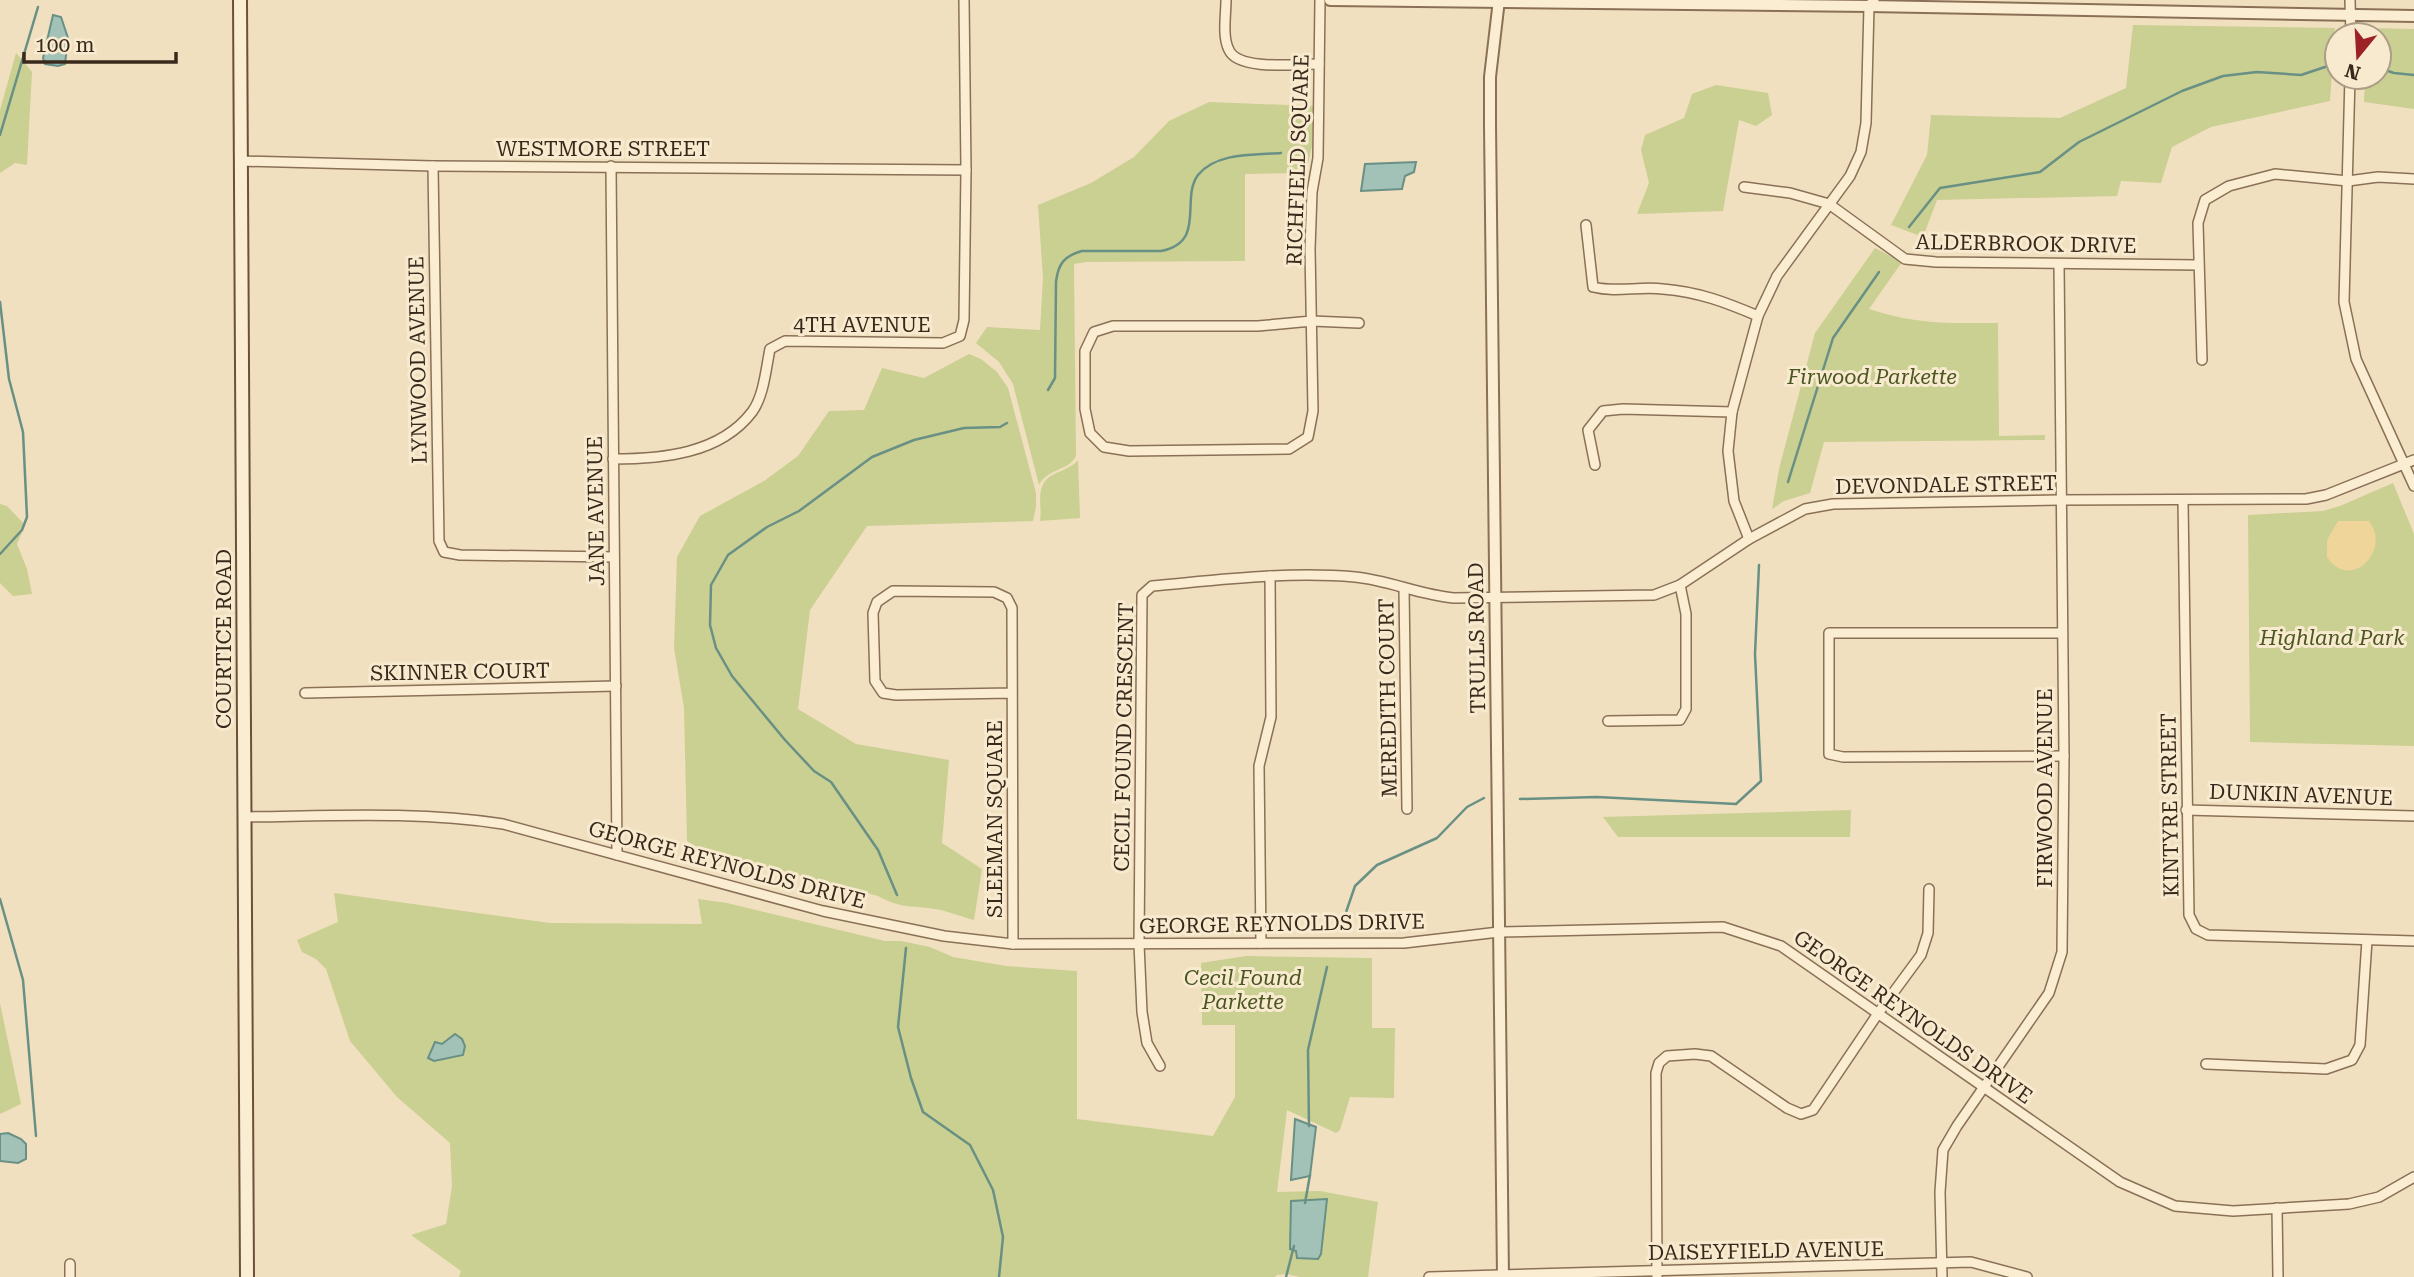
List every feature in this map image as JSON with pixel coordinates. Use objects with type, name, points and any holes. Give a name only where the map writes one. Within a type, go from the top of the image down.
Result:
[{"type":"main road","name":"COURTICE ROAD","points":[[240,0],[247,1277]]},
{"type":"street","name":"4TH AVENUE","points":[[613,459],[666,457],[697,449],[726,436],[753,411],[771,349],[785,341],[943,343],[960,337],[964,320],[966,170],[964,0]]},
{"type":"street","points":[[1226,0],[1226,37],[1228,50],[1235,59],[1247,64],[1319,64]]},
{"type":"street","name":"RICHFIELD SQUARE","points":[[1312,321],[1258,326],[1113,326],[1094,332],[1085,351],[1085,409],[1090,433],[1104,447],[1129,451],[1289,449],[1308,437],[1313,411],[1312,321],[1310,249],[1312,192],[1318,159],[1320,0]]},
{"type":"street","points":[[1330,0],[1872,3],[2414,16]]},
{"type":"street","points":[[2350,0],[2351,21]]},
{"type":"street","name":"TRULLS ROAD","points":[[1499,1],[1490,77],[1503,1276]]},
{"type":"street","points":[[1749,539],[1734,501],[1728,451],[1732,412],[1758,316],[1777,276],[1850,176],[1861,152],[1866,123],[1872,3]]},
{"type":"street","points":[[2350,91],[2344,302],[2356,359],[2409,461],[2414,486]]},
{"type":"street","name":"WESTMORE STREET","points":[[240,161],[433,166],[966,170]]},
{"type":"street","name":"LYNWOOD AVENUE","points":[[433,166],[438,528],[439,541],[444,552],[460,555],[614,557]]},
{"type":"street","name":"JANE AVENUE","points":[[611,166],[617,855]]},
{"type":"street","points":[[2202,360],[2198,223],[2205,200],[2229,186],[2275,174],[2348,181],[2378,177],[2414,179]]},
{"type":"street","name":"ALDERBROOK DRIVE","points":[[1744,187],[1790,192],[1829,204],[1905,259],[1936,262],[2198,265]]},
{"type":"street","points":[[1586,225],[1593,287],[1610,291],[1661,289],[1713,297],[1758,316]]},
{"type":"street","name":"FIRWOOD AVENUE","points":[[1942,1277],[1940,1192],[1943,1150],[2049,993],[2062,952],[2064,757],[2059,264]]},
{"type":"street","points":[[1312,321],[1359,323]]},
{"type":"street","points":[[1595,465],[1588,430],[1603,411],[1623,409],[1732,412]]},
{"type":"street","name":"DEVONDALE STREET","points":[[1496,597],[1654,595],[1680,585],[1749,539],[1805,509],[1833,504],[2306,499],[2326,495],[2409,461]]},
{"type":"street","name":"KINTYRE STREET","points":[[2183,500],[2189,915],[2196,929],[2208,935],[2414,941]]},
{"type":"street","points":[[1261,943],[1258,766],[1271,717],[1270,576]]},
{"type":"street","name":"CECIL FOUND CRESCENT","points":[[1160,1066],[1147,1042],[1142,1012],[1139,944],[1142,595],[1152,586],[1270,576],[1356,577],[1429,595],[1496,597]]},
{"type":"street","points":[[1608,721],[1680,720],[1686,709],[1686,614],[1680,585]]},
{"type":"street","name":"MEREDITH COURT","points":[[1404,588],[1407,809]]},
{"type":"street","name":"SLEEMAN SQUARE","points":[[1011,693],[897,695],[883,692],[875,681],[873,613],[877,602],[893,591],[994,592],[1007,598],[1012,608],[1013,944]]},
{"type":"street","points":[[2062,634],[1829,633],[1829,754],[1843,757],[2064,757]]},
{"type":"street","name":"SKINNER COURT","points":[[305,693],[616,686]]},
{"type":"street","name":"DUNKIN AVENUE","points":[[2186,810],[2414,816]]},
{"type":"street","name":"GEORGE REYNOLDS DRIVE","points":[[244,817],[462,818],[503,824],[824,911],[944,936],[1013,944],[1404,943],[1499,932],[1723,927],[1781,946],[2120,1182],[2175,1206],[2232,1211],[2349,1204],[2379,1197],[2414,1177]]},
{"type":"street","points":[[1656,1274],[1656,1073],[1660,1063],[1667,1056],[1711,1056],[1787,1108],[1801,1114],[1813,1110],[1921,955],[1928,933],[1929,889]]},
{"type":"street","points":[[2206,1064],[2326,1069],[2352,1060],[2360,1045],[2367,940]]},
{"type":"street","points":[[2277,1208],[2278,1277]]},
{"type":"street","name":"DAISEYFIELD AVENUE","points":[[1429,1277],[1656,1274],[1971,1262],[2027,1277]]},
{"type":"street","points":[[70,1264],[70,1277]]},
{"type":"green space","points":[[2133,25],[2323,28],[2323,91],[2331,91],[2330,101],[2211,127],[2172,147],[2161,183],[2121,181],[2117,196],[1937,200],[1923,237],[1891,225],[1927,155],[1931,115],[2060,118],[2126,88]]},
{"type":"green space","points":[[2393,29],[2414,29],[2414,109],[2364,102],[2364,91],[2393,91]]},
{"type":"green space","points":[[16,53],[32,72],[27,165],[15,163],[0,173],[0,110]]},
{"type":"green space","points":[[1716,85],[1768,93],[1772,115],[1756,126],[1739,120],[1723,211],[1637,214],[1649,183],[1641,150],[1645,135],[1684,118],[1692,94]]},
{"type":"green space","points":[[1209,102],[1313,106],[1312,146],[1306,173],[1245,174],[1245,261],[1074,264],[1076,456],[1069,464],[1048,475],[1039,485],[1013,384],[999,362],[976,343],[987,327],[1040,330],[1043,278],[1038,205],[1091,183],[1134,157],[1169,121]]},
{"type":"green space","name":"Firwood Parkette","points":[[1875,248],[1902,262],[1869,309],[1918,320],[1998,323],[1999,436],[2045,435],[2045,440],[1824,442],[1810,493],[1784,501],[1772,509],[1779,469],[1815,333]]},
{"type":"green space","points":[[969,354],[981,359],[997,372],[1008,388],[1036,493],[1033,521],[867,526],[810,610],[798,709],[856,744],[949,760],[942,843],[982,869],[974,920],[939,910],[897,904],[878,896],[699,849],[687,841],[684,708],[674,648],[677,557],[700,516],[764,481],[798,456],[829,411],[864,410],[882,368],[924,378]]},
{"type":"green space","points":[[1078,460],[1080,518],[1040,521],[1040,495],[1045,481]]},
{"type":"green space","name":"Highland Park","points":[[2393,483],[2414,534],[2414,746],[2250,742],[2248,515],[2323,511]]},
{"type":"green space","points":[[0,504],[7,506],[25,525],[17,544],[27,569],[32,594],[13,596],[0,583]]},
{"type":"green space","points":[[1851,810],[1850,837],[1618,837],[1603,817]]},
{"type":"green space","name":"Cecil Found Parkette","points":[[334,893],[550,923],[702,924],[698,899],[727,903],[885,941],[901,941],[930,947],[953,957],[1006,966],[1077,971],[1077,1119],[1213,1136],[1235,1097],[1235,1025],[1202,1025],[1201,963],[1246,956],[1372,958],[1372,1028],[1395,1028],[1394,1098],[1350,1097],[1340,1130],[1336,1133],[1287,1110],[1277,1192],[1320,1191],[1378,1202],[1368,1277],[1300,1277],[1286,1274],[1275,1277],[459,1277],[461,1271],[411,1235],[446,1224],[452,1186],[450,1143],[397,1097],[350,1041],[326,969],[316,959],[302,952],[297,940],[338,922]]},
{"type":"green space","points":[[0,1003],[21,1104],[0,1114]]},
{"type":"sand","points":[[2338,521],[2369,521],[2375,532],[2376,544],[2372,554],[2366,563],[2357,569],[2337,567],[2327,557],[2327,540]]},
{"type":"water","points":[[53,15],[61,17],[68,38],[65,64],[58,66],[45,64],[43,58]]},
{"type":"water","points":[[1416,162],[1414,172],[1405,176],[1402,189],[1361,191],[1365,164]]},
{"type":"water","points":[[455,1034],[462,1039],[465,1046],[463,1055],[434,1061],[428,1058],[435,1042],[442,1044]]},
{"type":"water","points":[[1295,1119],[1316,1127],[1310,1176],[1291,1180]]},
{"type":"water","points":[[8,1133],[26,1144],[26,1159],[18,1163],[0,1161],[0,1134]]},
{"type":"water","points":[[1327,1199],[1321,1254],[1318,1259],[1297,1258],[1296,1251],[1290,1249],[1291,1201]]},
{"type":"waterway","points":[[0,135],[38,7]]},
{"type":"waterway","points":[[1909,227],[1940,188],[2040,172],[2079,142],[2182,91],[2223,76],[2257,72],[2301,75],[2323,68]]},
{"type":"waterway","points":[[2393,73],[2414,75]]},
{"type":"waterway","points":[[1048,390],[1055,378],[1056,282],[1063,262],[1082,251],[1161,251],[1175,246],[1184,239],[1188,229],[1193,185],[1198,175],[1215,162],[1226,158],[1281,153]]},
{"type":"waterway","points":[[1788,482],[1833,338],[1879,272]]},
{"type":"waterway","points":[[0,302],[9,379],[23,432],[27,517],[22,530],[0,554]]},
{"type":"waterway","points":[[897,895],[878,850],[831,782],[814,771],[785,740],[732,676],[716,648],[710,625],[711,585],[728,555],[767,527],[799,511],[872,457],[914,440],[964,428],[1000,427],[1007,423]]},
{"type":"waterway","points":[[1520,799],[1597,797],[1736,804],[1761,781],[1755,654],[1759,565]]},
{"type":"waterway","points":[[1343,921],[1355,886],[1377,865],[1437,838],[1467,807],[1484,798]]},
{"type":"waterway","points":[[0,899],[23,980],[36,1136]]},
{"type":"waterway","points":[[906,948],[898,1027],[911,1078],[923,1112],[970,1145],[993,1190],[1003,1237],[999,1277]]},
{"type":"waterway","points":[[1309,1126],[1308,1050],[1327,967]]},
{"type":"waterway","points":[[1305,1203],[1310,1175]]},
{"type":"waterway","points":[[1286,1277],[1294,1246]]}]
